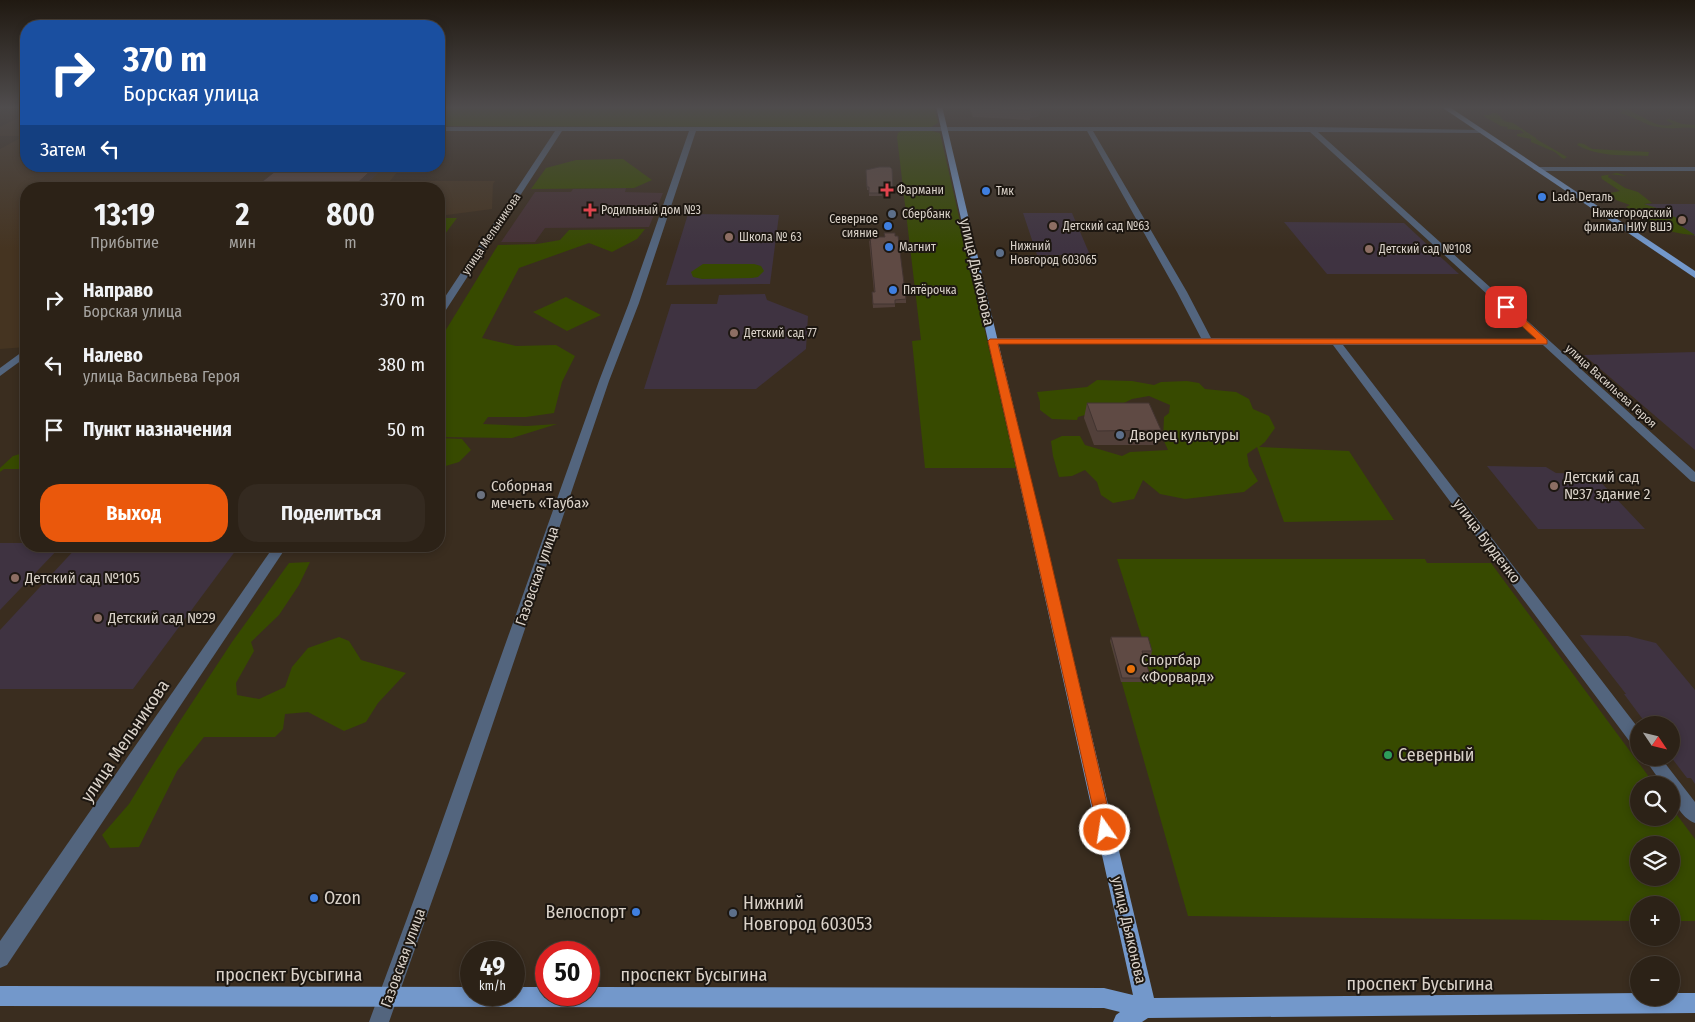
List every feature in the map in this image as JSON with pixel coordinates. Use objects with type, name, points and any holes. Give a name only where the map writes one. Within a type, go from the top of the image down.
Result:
[{"type":"main road","name":"улица Дьяконова","points":[[950,154],[1148,1015]]},
{"type":"main road","points":[[1514,154],[1695,275]]},
{"type":"main road","name":"проспект Бусыгина","points":[[0,996],[1104,998],[1148,1015],[1695,1003]]},
{"type":"main road","points":[[1123,1022],[1148,1015]]},
{"type":"street","name":"улица Мельникова","points":[[445,304],[544,154]]},
{"type":"street","name":"Газовская улица","points":[[379,1022],[390,996],[604,381],[634,303],[685,154]]},
{"type":"street","points":[[1103,154],[1182,292],[1208,342]]},
{"type":"street","name":"улица Васильева Героя","points":[[1338,154],[1695,478]]},
{"type":"street","points":[[1537,169],[1695,169]]},
{"type":"street","points":[[993,341],[1544,342]]},
{"type":"street","name":"улица Бурденко","points":[[1336,342],[1630,729]]},
{"type":"street","points":[[0,373],[20,357]]},
{"type":"street","name":"улица Мельникова","points":[[0,958],[277,552]]},
{"type":"street","points":[[1658,766],[1695,814]]},
{"type":"shaded area","points":[[0,154],[20,154],[20,172],[397,172],[390,181],[495,181],[493,184],[492,209],[445,215],[445,182],[20,182],[20,347],[0,349]]},
{"type":"shaded area","name":"Родильный дом №3","points":[[626,188],[625,192],[663,193],[649,227],[545,228],[535,242],[501,242],[535,192],[571,192],[573,189]]},
{"type":"shaded area","name":"Нижегородский филиал НИУ ВШЭ","points":[[1644,204],[1695,204],[1695,236]]},
{"type":"shaded area","name":"Детский сад №63","points":[[1023,213],[1072,213],[1090,255],[1037,255]]},
{"type":"shaded area","name":"Школа № 63","points":[[688,214],[779,215],[770,284],[666,285]]},
{"type":"shaded area","name":"Детский сад №108","points":[[1284,222],[1404,223],[1459,274],[1327,274]]},
{"type":"shaded area","name":"Детский сад 77","points":[[765,294],[767,300],[808,316],[806,349],[756,389],[644,389],[671,304],[717,304],[719,295]]},
{"type":"shaded area","points":[[1695,352],[1695,450],[1584,355]]},
{"type":"shaded area","name":"Детский сад №37 здание 2","points":[[1487,466],[1546,467],[1556,473],[1593,474],[1645,529],[1538,529]]},
{"type":"shaded area","name":"Детский сад №105","points":[[0,543],[20,543],[20,552],[55,552],[0,610]]},
{"type":"shaded area","name":"Детский сад №29","points":[[72,552],[235,552],[133,689],[0,689],[0,630]]},
{"type":"shaded area","points":[[1580,635],[1628,636],[1656,643],[1695,690],[1695,784],[1691,778],[1687,778],[1678,766],[1680,766],[1680,716],[1640,716],[1624,694],[1626,694]]},
{"type":"green space","points":[[899,154],[945,154],[1016,468],[925,468],[912,341],[921,340]]},
{"type":"green space","points":[[1557,154],[1567,157],[1564,159]]},
{"type":"green space","points":[[1604,154],[1649,154],[1648,156]]},
{"type":"green space","points":[[623,159],[652,180],[634,188],[531,189],[546,168],[576,160]]},
{"type":"green space","points":[[1609,175],[1608,177],[1625,188],[1638,192],[1652,203],[1644,204],[1666,211],[1663,213],[1675,217],[1682,222],[1678,224],[1695,235],[1660,228],[1641,217],[1645,213],[1633,212],[1626,207],[1630,205],[1616,200],[1610,193],[1620,191],[1602,179],[1601,176]]},
{"type":"green space","points":[[445,218],[457,218],[445,234]]},
{"type":"green space","points":[[645,229],[637,239],[612,252],[589,243],[519,268],[482,338],[516,346],[556,345],[575,356],[562,382],[554,413],[526,417],[488,417],[483,424],[527,426],[557,424],[512,438],[445,437],[445,331],[498,245],[537,244],[560,240],[569,230]]},
{"type":"green space","points":[[703,264],[754,264],[761,266],[764,271],[758,277],[752,278],[702,279],[693,277],[691,272]]},
{"type":"green space","points":[[566,297],[601,315],[567,331],[533,312]]},
{"type":"green space","points":[[1097,380],[1132,381],[1154,385],[1161,382],[1187,381],[1199,383],[1205,389],[1236,392],[1249,399],[1253,409],[1269,416],[1275,428],[1259,447],[1349,451],[1394,520],[1284,522],[1257,447],[1247,454],[1249,466],[1258,481],[1244,492],[1185,499],[1160,494],[1143,480],[1134,499],[1113,503],[1101,495],[1097,482],[1085,470],[1072,476],[1059,477],[1051,441],[1062,436],[1080,436],[1085,445],[1122,456],[1130,452],[1168,450],[1163,439],[1164,417],[1169,413],[1170,405],[1149,396],[1132,399],[1120,405],[1078,417],[1077,420],[1052,419],[1040,410],[1037,392],[1087,387]]},
{"type":"green space","points":[[445,438],[462,439],[471,450],[459,462],[445,466]]},
{"type":"green space","points":[[20,454],[20,469],[4,469],[0,472],[0,468],[13,456]]},
{"type":"green space","name":"Северный","points":[[1117,559],[1425,559],[1427,563],[1491,563],[1630,751],[1630,766],[1641,766],[1648,776],[1630,776],[1630,826],[1680,826],[1680,819],[1695,839],[1695,921],[1680,921],[1680,896],[1630,896],[1630,921],[1188,916],[1110,641],[1143,641]]},
{"type":"green space","points":[[310,562],[299,585],[279,615],[251,642],[254,651],[236,683],[237,695],[259,699],[285,687],[292,667],[308,648],[339,637],[349,641],[361,660],[406,673],[378,703],[366,722],[344,731],[308,712],[285,714],[283,729],[275,737],[204,737],[177,771],[139,847],[110,848],[102,835],[129,804],[178,724],[232,642],[289,563]]},
{"type":"building","points":[[890,167],[892,169],[893,189],[882,189],[882,193],[869,193],[866,170]]},
{"type":"building","points":[[274,172],[369,172],[359,182],[262,182]]},
{"type":"building","points":[[884,233],[895,233],[895,236],[898,236],[906,299],[895,300],[895,304],[873,304],[872,292],[875,292],[870,237],[885,237]]},
{"type":"building","points":[[1087,403],[1149,403],[1161,430],[1097,431]]},
{"type":"building","name":"Спортбар «Форвард»","points":[[1111,637],[1148,637],[1152,651],[1142,651],[1151,678],[1122,678]]},
{"type":"place","name":"Фармани","points":[[887,190]]},
{"type":"place","name":"Тмк","points":[[986,191]]},
{"type":"place","name":"Lada Dеталь","points":[[1542,197]]},
{"type":"place","name":"Родильный дом №3","points":[[590,210]]},
{"type":"place","name":"Сбербанк","points":[[892,214]]},
{"type":"place","name":"Нижегородский филиал НИУ ВШЭ","points":[[1682,220]]},
{"type":"place","name":"Северное сияние","points":[[888,226]]},
{"type":"place","name":"Детский сад №63","points":[[1053,226]]},
{"type":"place","name":"Школа № 63","points":[[729,237]]},
{"type":"place","name":"Магнит","points":[[889,247]]},
{"type":"place","name":"Детский сад №108","points":[[1369,249]]},
{"type":"place","name":"Нижний Новгород 603065","points":[[1000,253]]},
{"type":"place","name":"Пятёрочка","points":[[893,290]]},
{"type":"place","name":"Детский сад 77","points":[[734,333]]},
{"type":"place","name":"Дворец культуры","points":[[1120,435]]},
{"type":"place","name":"Детский сад №37 здание 2","points":[[1554,486]]},
{"type":"place","name":"Соборная мечеть «Тауба»","points":[[481,495]]},
{"type":"place","name":"Детский сад №105","points":[[15,578]]},
{"type":"place","name":"Детский сад №29","points":[[98,618]]},
{"type":"place","name":"Спортбар «Форвард»","points":[[1131,669]]},
{"type":"place","name":"Северный","points":[[1388,755]]},
{"type":"place","name":"Ozon","points":[[314,898]]},
{"type":"place","name":"Велоспорт","points":[[636,912]]},
{"type":"place","name":"Нижний Новгород 603053","points":[[733,913]]},
{"type":"route","points":[[1105,830],[993,341],[1544,342],[1506,307]]}]
